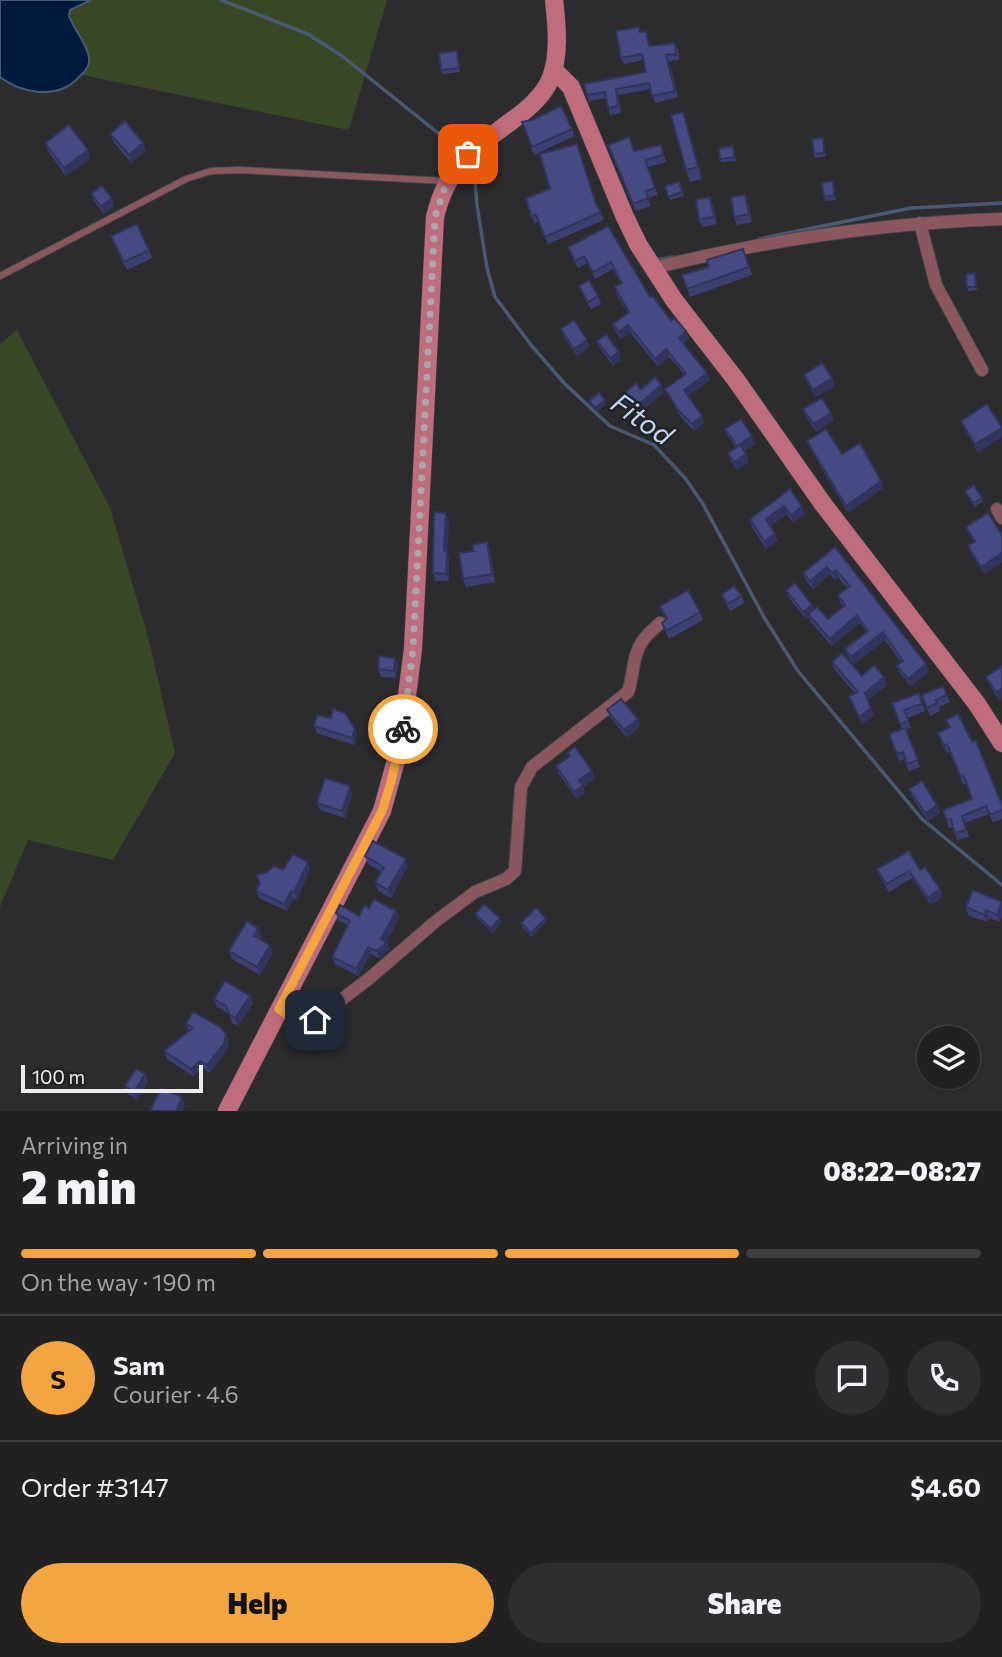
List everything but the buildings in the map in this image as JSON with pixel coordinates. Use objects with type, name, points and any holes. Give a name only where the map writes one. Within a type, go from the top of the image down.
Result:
[{"type":"main road","points":[[227,1111],[382,811],[401,742],[413,649],[435,217],[447,181],[466,157],[532,105],[549,83],[554,70],[557,24],[554,0]]},
{"type":"main road","points":[[554,70],[570,87],[625,217],[653,268],[823,504],[977,704],[1002,744]]},
{"type":"street","points":[[653,268],[716,253],[823,234],[920,223],[1002,219]]},
{"type":"street","points":[[920,223],[936,285],[982,370]]},
{"type":"street","points":[[279,1009],[293,1019],[304,1022],[315,1020],[371,977],[436,921],[475,892],[506,879],[515,871],[521,787],[532,767],[628,692],[633,679],[636,655],[643,639],[660,623]]},
{"type":"lane","points":[[0,276],[186,179],[211,171],[240,170],[447,181]]},
{"type":"green space","points":[[0,0],[387,0],[349,130],[0,58]]},
{"type":"green space","points":[[17,330],[110,508],[148,637],[175,753],[113,860],[28,840],[0,907],[0,344]]},
{"type":"water","points":[[0,0],[91,0],[70,10],[69,16],[89,56],[84,72],[69,86],[49,92],[18,87],[0,77]]},
{"type":"waterway","name":"Fitod","points":[[221,0],[308,34],[342,56],[463,153]]},
{"type":"waterway","name":"Fitod","points":[[469,162],[474,169],[487,268],[495,297],[564,383],[610,426],[654,445],[685,478],[703,504],[765,619],[798,671],[922,819],[1002,885]]},
{"type":"waterway","points":[[759,239],[911,208],[1002,203]]},
{"type":"waterway","points":[[656,260],[673,257]]},
{"type":"way so far","points":[[403,729],[413,649],[435,217],[447,181],[468,154]]},
{"type":"route","points":[[315,1020],[304,1022],[293,1019],[279,1009],[382,811],[403,729]]}]
